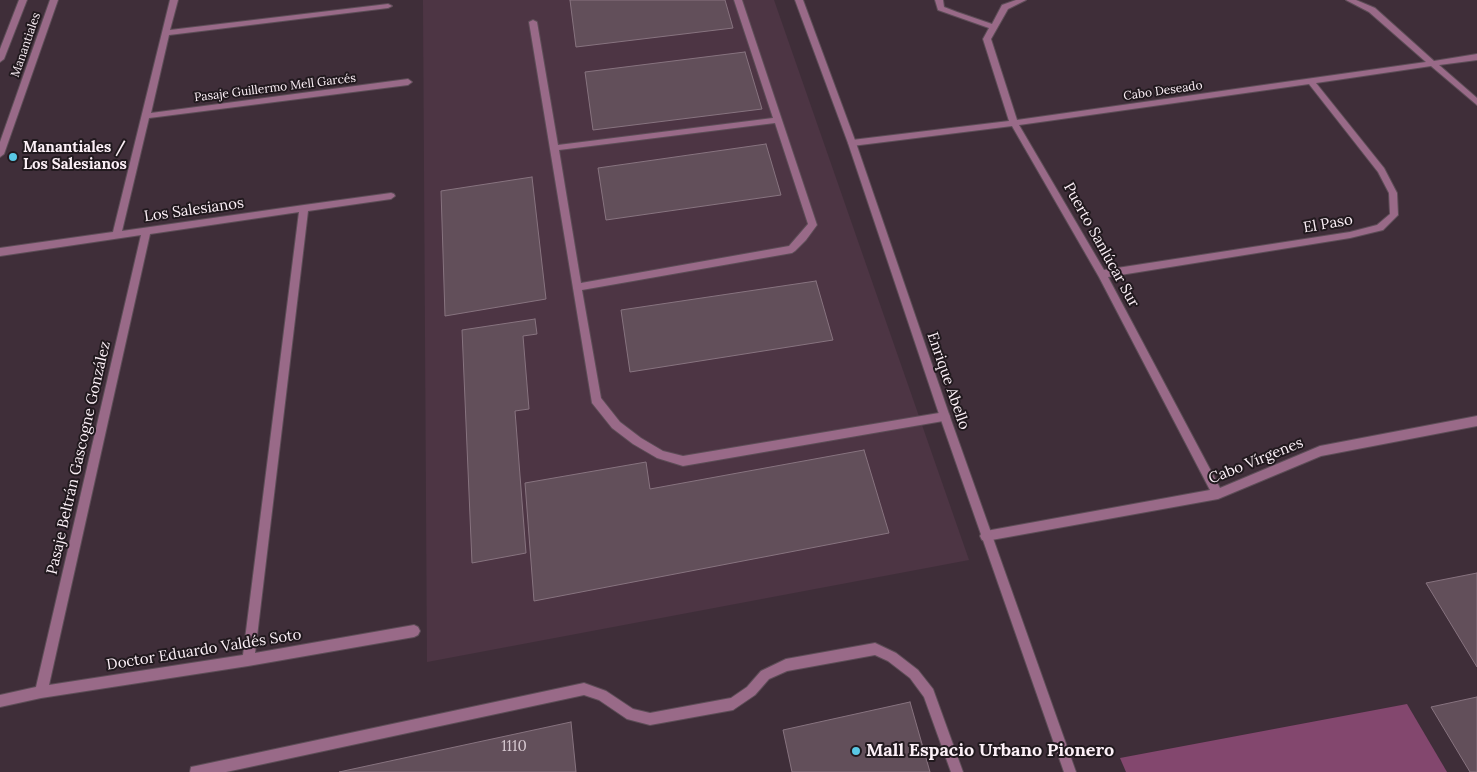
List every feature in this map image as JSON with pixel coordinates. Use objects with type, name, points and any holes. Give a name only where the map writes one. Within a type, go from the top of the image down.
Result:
[{"type":"street","name":"Manantiales","points":[[0,59],[23,0]]},
{"type":"street","name":"Manantiales","points":[[0,154],[54,0]]},
{"type":"street","points":[[117,234],[174,0]]},
{"type":"street","points":[[577,287],[792,249],[813,225],[738,0]]},
{"type":"street","name":"Enrique Abello","points":[[799,0],[852,143],[986,536],[1070,772]]},
{"type":"street","points":[[940,0],[941,8],[994,27]]},
{"type":"street","points":[[1350,0],[1372,10],[1477,102]]},
{"type":"street","name":"Puerto Sanlúcar Sur","points":[[1018,1],[1005,7],[987,39],[1014,123],[1102,274],[1218,494]]},
{"type":"street","points":[[166,33],[388,6]]},
{"type":"street","points":[[533,22],[596,400],[616,425],[637,441],[662,456],[683,461],[945,417]]},
{"type":"street","name":"Cabo Deseado","points":[[852,143],[1014,123],[1477,57]]},
{"type":"street","name":"El Paso","points":[[1102,274],[1350,235],[1380,228],[1394,215],[1393,193],[1381,170],[1311,81]]},
{"type":"street","name":"Pasaje Guillermo Mell Garcés","points":[[146,116],[408,82]]},
{"type":"street","points":[[554,148],[778,120]]},
{"type":"street","name":"Los Salesianos","points":[[0,252],[391,196]]},
{"type":"street","points":[[248,660],[270,499],[304,208]]},
{"type":"street","name":"Pasaje Beltrán Gascogne González","points":[[41,692],[146,230]]},
{"type":"street","name":"Cabo Vírgenes","points":[[986,536],[1218,494],[1320,452],[1477,421]]},
{"type":"street","name":"Doctor Eduardo Valdés Soto","points":[[0,701],[41,692],[248,660],[414,631]]},
{"type":"street","points":[[196,772],[584,689],[602,695],[631,716],[650,720],[733,704],[751,691],[765,675],[786,665],[875,650],[892,656],[914,674],[929,694],[957,772]]},
{"type":"shaded area","points":[[423,0],[774,0],[969,560],[427,662]]},
{"type":"shaded area","points":[[1407,704],[1447,772],[1126,772],[1120,758]]},
{"type":"building","points":[[570,0],[725,0],[733,28],[576,47]]},
{"type":"building","points":[[745,52],[762,109],[593,130],[585,72]]},
{"type":"building","points":[[766,144],[781,195],[606,220],[598,168]]},
{"type":"building","points":[[532,177],[546,299],[445,316],[441,191]]},
{"type":"building","points":[[816,281],[833,340],[630,372],[621,310]]},
{"type":"building","points":[[535,319],[537,334],[523,336],[529,409],[515,411],[526,553],[472,563],[462,330]]},
{"type":"building","points":[[864,450],[889,533],[534,601],[525,483],[646,462],[650,489]]},
{"type":"building","points":[[1477,573],[1477,667],[1426,583]]},
{"type":"building","points":[[1477,697],[1477,772],[1470,772],[1431,707]]},
{"type":"building","name":"Mall Espacio Urbano Pionero","points":[[910,702],[930,772],[792,772],[783,730]]},
{"type":"building","points":[[571,722],[576,772],[339,772]]},
{"type":"place","name":"Manantiales / Los Salesianos","points":[[13,157]]},
{"type":"place","name":"Mall Espacio Urbano Pionero","points":[[856,751]]}]
